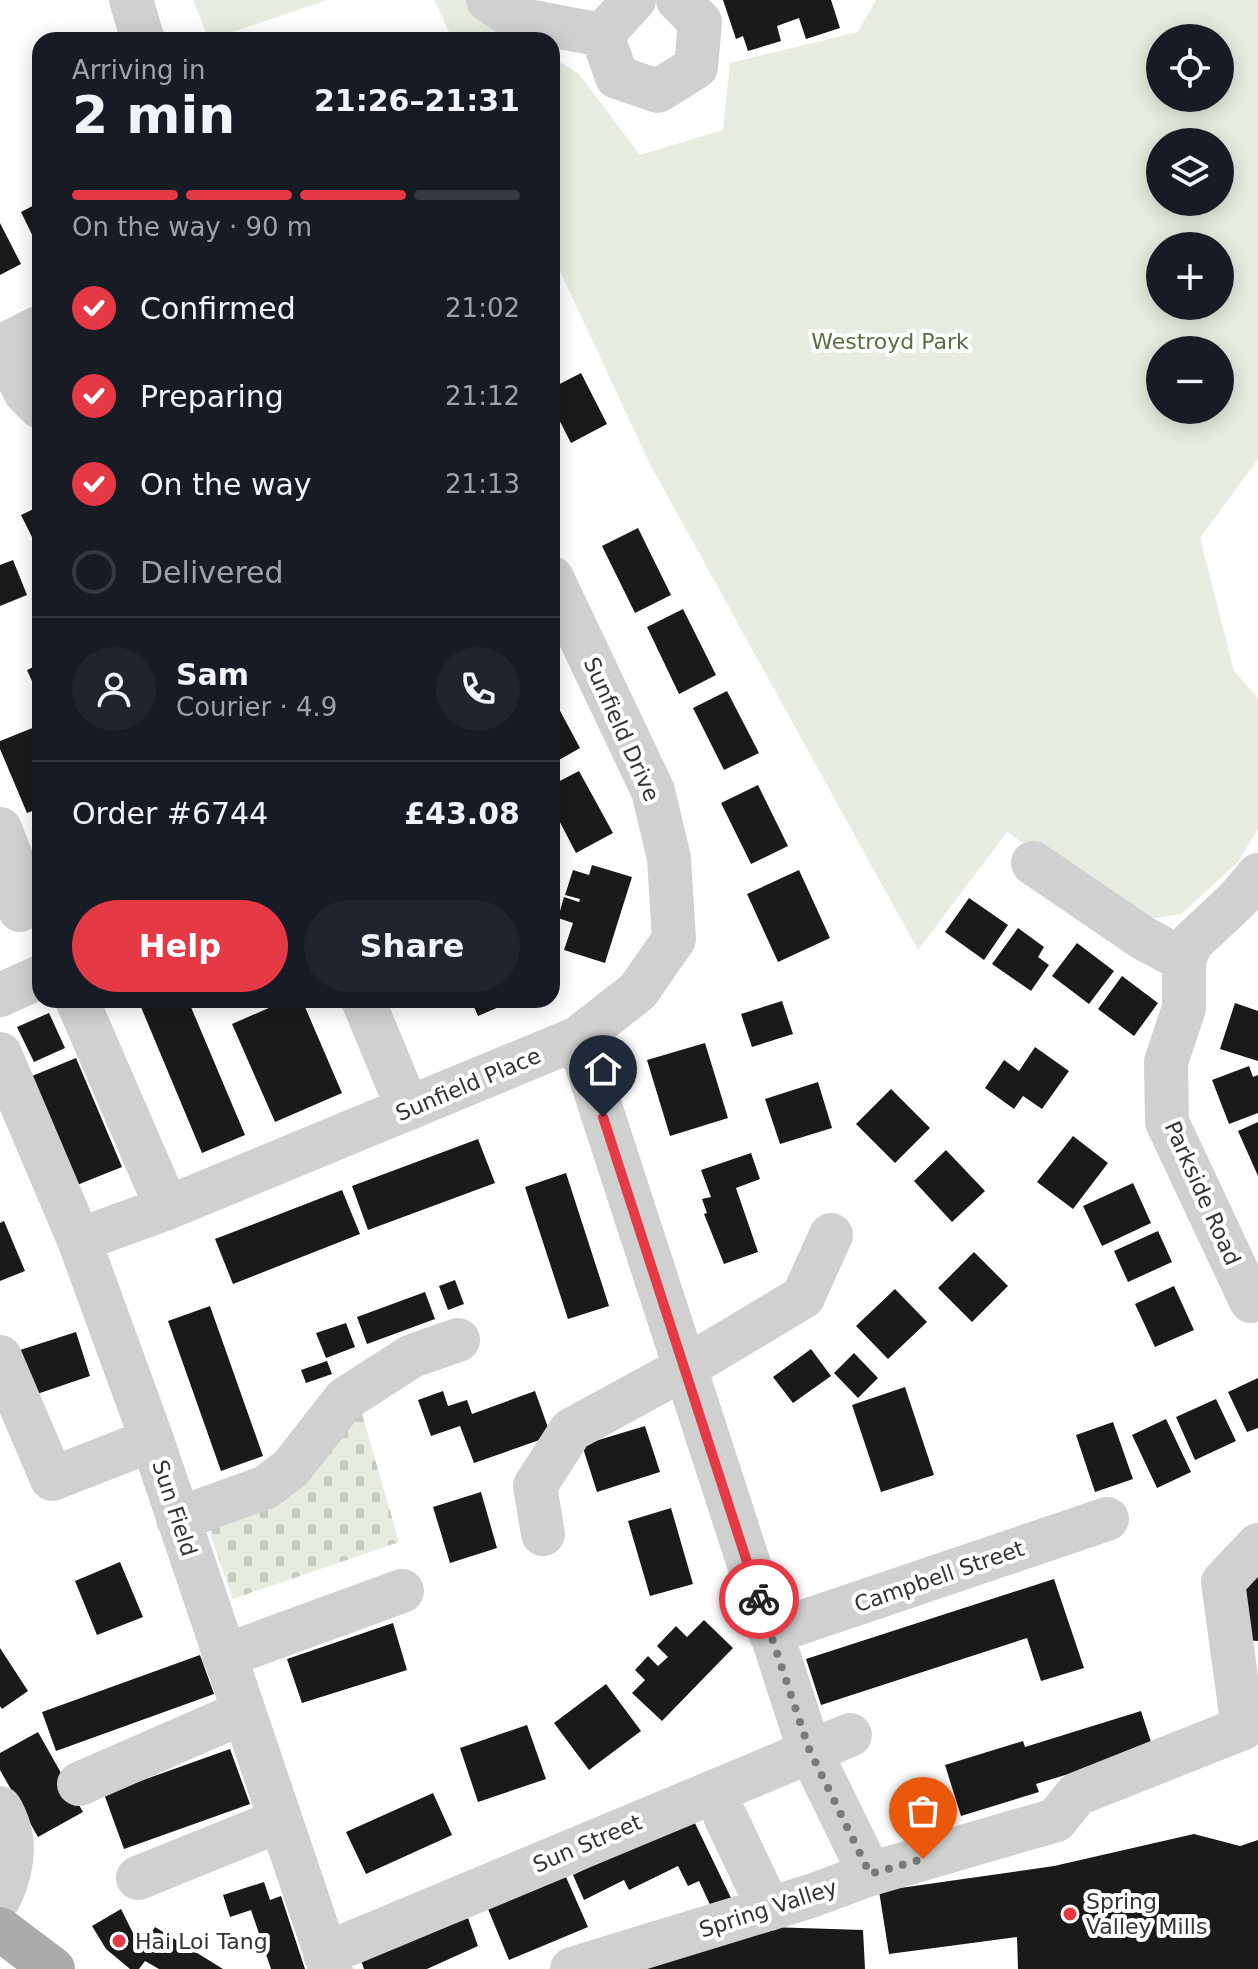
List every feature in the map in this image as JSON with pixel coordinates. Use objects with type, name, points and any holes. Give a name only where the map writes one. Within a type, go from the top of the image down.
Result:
[{"type":"main road","points":[[0,1929],[53,1969]]},
{"type":"street","points":[[131,0],[141,32]]},
{"type":"street","points":[[488,0],[517,19],[602,35]]},
{"type":"street","points":[[602,35],[634,0]]},
{"type":"street","points":[[602,35],[617,77],[658,91],[696,67],[700,22],[678,0]]},
{"type":"street","points":[[14,340],[25,392],[32,399]]},
{"type":"street","name":"Sunfield Drive","points":[[560,595],[653,791],[669,858],[674,939],[638,991],[578,1038]]},
{"type":"street","points":[[0,829],[18,875],[20,910]]},
{"type":"street","points":[[1033,863],[1143,938],[1184,960],[1191,943],[1258,875]]},
{"type":"street","name":"Parkside Road","points":[[1184,960],[1184,1008],[1166,1062],[1167,1122],[1251,1301]]},
{"type":"street","points":[[0,995],[32,981]]},
{"type":"street","points":[[80,1008],[167,1208]]},
{"type":"street","points":[[366,1008],[408,1109]]},
{"type":"street","points":[[578,1038],[683,1369],[809,1749],[870,1874]]},
{"type":"street","name":"Sunfield Place","points":[[79,1240],[167,1208],[578,1038]]},
{"type":"street","name":"Sun Field","points":[[0,1054],[8,1098],[79,1240],[152,1440],[328,1962]]},
{"type":"street","points":[[543,1534],[535,1486],[571,1430],[683,1369],[803,1297],[831,1235]]},
{"type":"street","points":[[178,1519],[266,1487],[291,1468],[345,1399],[412,1356],[458,1340]]},
{"type":"street","points":[[0,1357],[52,1479],[152,1440]]},
{"type":"street","name":"Campbell Street","points":[[770,1633],[1107,1519]]},
{"type":"street","name":"Spring Valley","points":[[572,1969],[769,1909],[870,1874],[1056,1820],[1077,1794],[1243,1728],[1223,1582],[1258,1545]]},
{"type":"street","points":[[224,1656],[402,1591]]},
{"type":"street","points":[[79,1784],[244,1712]]},
{"type":"street","name":"Sun Street","points":[[328,1962],[809,1749],[850,1735]]},
{"type":"street","points":[[0,1808],[12,1828],[10,1877],[0,1897]]},
{"type":"street","points":[[725,1816],[769,1909]]},
{"type":"street","points":[[138,1878],[279,1821]]},
{"type":"green space","points":[[193,0],[327,0],[233,32],[206,32]]},
{"type":"green space","points":[[434,0],[465,0],[514,32],[449,32]]},
{"type":"green space","name":"Westroyd Park","points":[[876,0],[1258,0],[1258,459],[1200,538],[1234,671],[1258,698],[1258,829],[1238,862],[1181,914],[1136,921],[1007,832],[918,950],[650,464],[560,271],[560,62],[579,74],[640,155],[723,130],[730,63],[858,32]]},
{"type":"green space","points":[[362,1414],[399,1542],[233,1599],[207,1526]]},
{"type":"building","points":[[723,0],[831,0],[840,28],[806,39],[799,18],[777,26],[781,41],[748,51],[743,36],[736,39]]},
{"type":"building","points":[[32,206],[32,235],[21,212]]},
{"type":"building","points":[[0,223],[21,264],[0,275]]},
{"type":"building","points":[[581,373],[607,424],[571,443],[560,422],[560,384]]},
{"type":"building","points":[[32,510],[32,537],[21,515]]},
{"type":"building","points":[[638,528],[671,595],[635,613],[602,546]]},
{"type":"building","points":[[13,560],[27,595],[0,606],[0,565]]},
{"type":"building","points":[[683,609],[716,675],[679,694],[647,627]]},
{"type":"building","points":[[727,691],[759,753],[724,770],[693,708]]},
{"type":"building","points":[[560,711],[580,748],[560,759]]},
{"type":"building","points":[[32,728],[32,811],[27,813],[0,749],[0,741]]},
{"type":"building","points":[[579,771],[613,833],[576,853],[560,822],[560,781]]},
{"type":"building","points":[[758,785],[788,846],[751,864],[721,803]]},
{"type":"building","points":[[592,865],[632,877],[605,963],[564,950],[573,923],[560,919],[564,897],[579,902],[580,899],[565,895],[573,870],[589,875]]},
{"type":"building","points":[[799,870],[830,938],[778,962],[747,894]]},
{"type":"building","points":[[969,898],[1008,925],[984,960],[945,932]]},
{"type":"building","points":[[1018,928],[1044,947],[1038,957],[1049,965],[1031,991],[992,964]]},
{"type":"building","points":[[1077,943],[1114,971],[1089,1004],[1052,976]]},
{"type":"building","points":[[1122,976],[1158,1003],[1134,1036],[1098,1009]]},
{"type":"building","points":[[782,1001],[793,1034],[752,1047],[741,1014]]},
{"type":"building","points":[[1235,1003],[1258,1011],[1258,1061],[1220,1049]]},
{"type":"building","points":[[141,1008],[191,1008],[245,1135],[202,1153]]},
{"type":"building","points":[[269,1008],[305,1008],[342,1093],[275,1122],[232,1024]]},
{"type":"building","points":[[474,1008],[496,1008],[478,1016]]},
{"type":"building","points":[[49,1013],[65,1048],[34,1062],[17,1027]]},
{"type":"building","points":[[705,1043],[728,1118],[670,1136],[647,1060]]},
{"type":"building","points":[[1035,1047],[1069,1071],[1042,1109],[1023,1096],[1014,1109],[985,1088],[1004,1060],[1019,1071]]},
{"type":"building","points":[[76,1058],[122,1167],[77,1185],[32,1076]]},
{"type":"building","points":[[1249,1066],[1253,1077],[1258,1075],[1258,1113],[1229,1124],[1212,1080]]},
{"type":"building","points":[[818,1082],[832,1128],[780,1144],[765,1099]]},
{"type":"building","points":[[891,1089],[930,1128],[895,1163],[856,1124]]},
{"type":"building","points":[[1258,1122],[1258,1176],[1238,1131]]},
{"type":"building","points":[[1073,1136],[1108,1163],[1073,1209],[1037,1182]]},
{"type":"building","points":[[478,1139],[495,1183],[368,1230],[352,1186]]},
{"type":"building","points":[[946,1150],[985,1191],[952,1222],[914,1181]]},
{"type":"building","points":[[751,1153],[760,1179],[736,1188],[758,1252],[724,1264],[704,1214],[707,1213],[702,1199],[711,1197],[701,1170]]},
{"type":"building","points":[[566,1173],[609,1306],[568,1319],[525,1187]]},
{"type":"building","points":[[1133,1183],[1151,1223],[1102,1246],[1083,1206]]},
{"type":"building","points":[[342,1190],[360,1234],[233,1284],[215,1239]]},
{"type":"building","points":[[4,1221],[25,1271],[0,1281],[0,1223]]},
{"type":"building","points":[[1158,1231],[1172,1262],[1128,1282],[1114,1251]]},
{"type":"building","points":[[974,1252],[1008,1286],[972,1322],[938,1288]]},
{"type":"building","points":[[455,1280],[464,1304],[448,1310],[439,1286]]},
{"type":"building","points":[[1174,1286],[1194,1330],[1155,1347],[1135,1304]]},
{"type":"building","points":[[895,1289],[927,1322],[888,1359],[856,1326]]},
{"type":"building","points":[[425,1292],[435,1319],[367,1344],[357,1317]]},
{"type":"building","points":[[210,1306],[263,1456],[221,1471],[168,1321]]},
{"type":"building","points":[[346,1323],[355,1347],[326,1358],[316,1333]]},
{"type":"building","points":[[76,1332],[90,1376],[34,1395],[20,1350]]},
{"type":"building","points":[[811,1349],[831,1376],[793,1403],[773,1377]]},
{"type":"building","points":[[854,1353],[878,1378],[858,1398],[834,1373]]},
{"type":"building","points":[[327,1361],[332,1374],[306,1383],[301,1370]]},
{"type":"building","points":[[1258,1378],[1258,1428],[1247,1432],[1228,1392]]},
{"type":"building","points":[[905,1387],[934,1475],[881,1492],[852,1405]]},
{"type":"building","points":[[443,1391],[448,1406],[467,1400],[472,1414],[535,1391],[551,1436],[474,1463],[460,1426],[431,1436],[418,1400]]},
{"type":"building","points":[[1216,1399],[1236,1441],[1195,1460],[1176,1417]]},
{"type":"building","points":[[1166,1419],[1191,1472],[1157,1488],[1132,1435]]},
{"type":"building","points":[[1113,1422],[1133,1479],[1095,1492],[1076,1435]]},
{"type":"building","points":[[645,1426],[660,1472],[597,1492],[582,1445]]},
{"type":"building","points":[[481,1492],[497,1548],[450,1563],[433,1507]]},
{"type":"building","points":[[671,1508],[693,1584],[650,1596],[628,1521]]},
{"type":"building","points":[[120,1562],[143,1617],[97,1635],[75,1581]]},
{"type":"building","points":[[1258,1574],[1258,1641],[1243,1640],[1241,1596]]},
{"type":"building","points":[[1054,1579],[1084,1668],[1041,1681],[1027,1638],[821,1705],[806,1659]]},
{"type":"building","points":[[704,1620],[733,1648],[662,1721],[632,1693],[645,1680],[635,1670],[648,1656],[658,1666],[668,1657],[657,1646],[676,1626],[687,1637]]},
{"type":"building","points":[[393,1623],[407,1670],[302,1703],[287,1659]]},
{"type":"building","points":[[0,1648],[28,1691],[2,1709],[0,1706]]},
{"type":"building","points":[[200,1655],[214,1694],[56,1751],[42,1712]]},
{"type":"building","points":[[606,1684],[641,1731],[589,1770],[554,1723]]},
{"type":"building","points":[[1141,1711],[1153,1748],[1036,1784],[1039,1792],[961,1816],[945,1765],[1023,1741],[1025,1747]]},
{"type":"building","points":[[527,1725],[546,1779],[478,1802],[460,1748]]},
{"type":"building","points":[[38,1732],[83,1812],[38,1837],[0,1770],[0,1753]]},
{"type":"building","points":[[230,1749],[250,1804],[124,1849],[104,1794]]},
{"type":"building","points":[[433,1793],[452,1835],[366,1874],[346,1832]]},
{"type":"building","points":[[692,1817],[732,1900],[712,1909],[699,1881],[688,1886],[678,1866],[629,1890],[624,1880],[584,1900],[573,1875]]},
{"type":"building","name":"Spring Valley Mills","points":[[1194,1834],[1240,1846],[1258,1840],[1258,1969],[1018,1969],[1017,1937],[889,1954],[879,1891],[1054,1866]]},
{"type":"building","points":[[566,1877],[588,1927],[509,1960],[488,1909]]},
{"type":"building","points":[[264,1882],[270,1900],[281,1896],[305,1969],[271,1969],[251,1910],[230,1917],[223,1895]]},
{"type":"building","points":[[121,1909],[141,1949],[155,1927],[223,1969],[159,1969],[145,1961],[139,1969],[130,1969],[106,1949],[92,1926]]},
{"type":"building","points":[[468,1918],[478,1946],[427,1969],[364,1969],[361,1960]]},
{"type":"building","points":[[769,1927],[863,1930],[865,1969],[626,1969]]},
{"type":"way so far","points":[[759,1599],[809,1749],[870,1874],[923,1859]]},
{"type":"place","name":"Spring Valley Mills","points":[[1070,1914]]},
{"type":"place","name":"Hai Loi Tang","points":[[119,1941]]},
{"type":"route","points":[[603,1117],[759,1599]]}]
